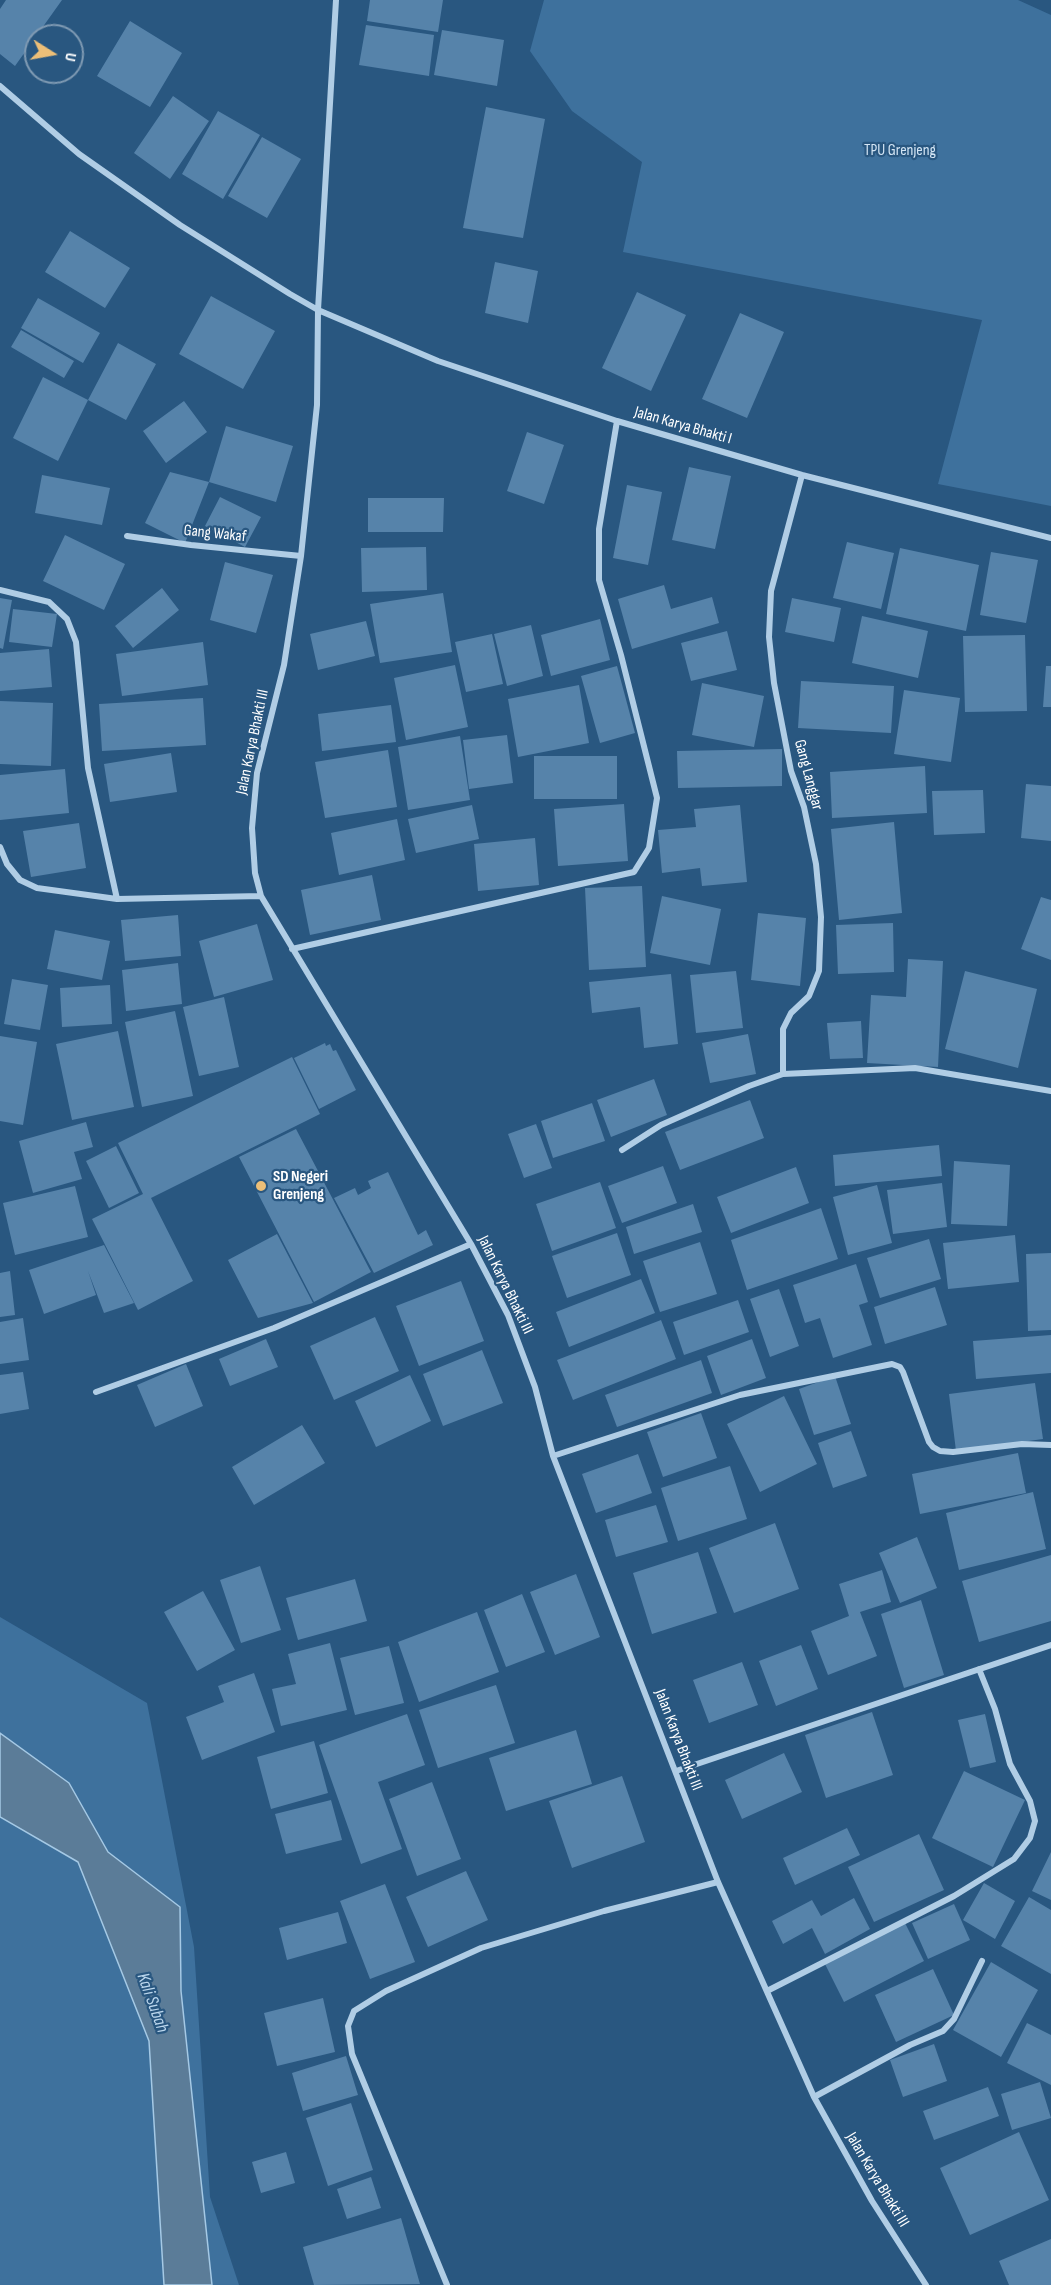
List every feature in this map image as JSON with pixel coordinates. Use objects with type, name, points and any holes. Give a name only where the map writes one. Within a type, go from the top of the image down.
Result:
[{"type":"street","name":"Jalan Karya Bhakti III","points":[[336,0],[318,310],[317,405],[300,556],[284,665],[257,772],[252,828],[255,873],[261,896],[471,1244],[508,1315],[535,1387],[553,1456],[718,1882],[814,2097],[872,2201],[926,2285]]},
{"type":"street","name":"Jalan Karya Bhakti I","points":[[0,86],[79,154],[180,225],[318,310],[438,361],[617,421],[802,475],[1051,538]]},
{"type":"street","points":[[292,949],[634,872],[649,848],[657,798],[621,654],[598,580],[599,530],[617,421]]},
{"type":"street","name":"Gang Langgar","points":[[783,1074],[783,1029],[791,1013],[809,996],[819,971],[821,917],[816,864],[804,807],[791,771],[774,684],[769,637],[771,591],[802,475]]},
{"type":"street","name":"Gang Wakaf","points":[[128,536],[300,556]]},
{"type":"street","points":[[0,590],[49,602],[68,619],[76,642],[88,768],[117,899]]},
{"type":"street","points":[[0,847],[7,864],[20,880],[37,888],[117,899],[261,896]]},
{"type":"street","points":[[622,1150],[661,1125],[749,1086],[783,1074],[915,1068],[1051,1091]]},
{"type":"street","points":[[96,1392],[274,1328],[471,1244]]},
{"type":"street","points":[[553,1456],[740,1395],[892,1364],[900,1367],[903,1372],[929,1442],[940,1451],[952,1452],[1022,1444],[1051,1445]]},
{"type":"street","points":[[676,1771],[1051,1645]]},
{"type":"street","points":[[766,1991],[954,1896],[1014,1859],[1029,1838],[1035,1821],[1030,1801],[1010,1764],[995,1709],[979,1669]]},
{"type":"street","points":[[447,2285],[352,2054],[348,2026],[354,2012],[386,1991],[481,1948],[604,1911],[718,1882]]},
{"type":"street","points":[[814,2097],[910,2045],[943,2031],[954,2019],[982,1961]]},
{"type":"green space","name":"TPU Grenjeng","points":[[544,0],[1018,0],[1051,15],[1051,506],[938,484],[982,320],[623,252],[642,162],[572,111],[530,51]]},
{"type":"green space","points":[[0,1617],[147,1703],[194,1947],[210,2197],[239,2285],[212,2285],[181,1991],[180,1907],[108,1852],[69,1783],[0,1733]]},
{"type":"green space","points":[[0,1817],[78,1862],[149,2041],[164,2285],[0,2285]]},
{"type":"water","name":"Kali Subah","points":[[0,1733],[69,1783],[108,1852],[180,1907],[181,1991],[212,2285],[164,2285],[149,2041],[78,1862],[0,1817]]},
{"type":"building","points":[[6,0],[62,0],[45,24],[24,24],[24,53],[15,66],[0,54],[0,9]]},
{"type":"building","points":[[370,0],[443,0],[438,32],[367,21]]},
{"type":"building","points":[[130,21],[182,53],[150,107],[97,76]]},
{"type":"building","points":[[366,25],[434,35],[429,76],[359,65]]},
{"type":"building","points":[[442,30],[504,40],[497,86],[434,75]]},
{"type":"building","points":[[173,96],[209,121],[170,179],[134,153]]},
{"type":"building","points":[[486,107],[545,119],[523,238],[463,228]]},
{"type":"building","points":[[218,111],[260,135],[223,199],[182,174]]},
{"type":"building","points":[[262,137],[301,159],[267,218],[228,196]]},
{"type":"building","points":[[70,231],[130,268],[105,308],[45,272]]},
{"type":"building","points":[[495,262],[538,271],[528,323],[485,313]]},
{"type":"building","points":[[637,292],[686,315],[651,391],[602,368]]},
{"type":"building","points":[[211,296],[275,331],[243,389],[179,354]]},
{"type":"building","points":[[38,298],[100,333],[83,363],[21,328]]},
{"type":"building","points":[[740,313],[784,332],[747,418],[702,399]]},
{"type":"building","points":[[21,330],[74,361],[64,378],[11,347]]},
{"type":"building","points":[[118,343],[156,364],[126,420],[88,400]]},
{"type":"building","points":[[43,377],[88,400],[58,461],[13,438]]},
{"type":"building","points":[[184,401],[207,432],[166,463],[143,431]]},
{"type":"building","points":[[226,426],[293,446],[276,502],[209,482]]},
{"type":"building","points":[[527,432],[564,445],[544,504],[507,491]]},
{"type":"building","points":[[689,467],[731,476],[715,549],[672,540]]},
{"type":"building","points":[[170,472],[209,482],[185,543],[145,523]]},
{"type":"building","points":[[42,475],[110,488],[102,525],[35,513]]},
{"type":"building","points":[[627,485],[662,492],[648,565],[613,558]]},
{"type":"building","points":[[220,497],[261,517],[245,547],[205,526]]},
{"type":"building","points":[[368,498],[444,498],[443,532],[368,532]]},
{"type":"building","points":[[65,535],[125,564],[104,610],[43,581]]},
{"type":"building","points":[[847,542],[894,553],[881,609],[833,598]]},
{"type":"building","points":[[426,547],[427,590],[362,592],[361,548]]},
{"type":"building","points":[[900,548],[979,565],[966,631],[886,614]]},
{"type":"building","points":[[991,552],[1038,560],[1026,623],[980,615]]},
{"type":"building","points":[[225,562],[273,575],[256,633],[210,620]]},
{"type":"building","points":[[664,585],[671,609],[712,597],[719,623],[632,649],[618,599]]},
{"type":"building","points":[[162,588],[179,610],[133,648],[115,626]]},
{"type":"building","points":[[443,593],[452,652],[380,663],[370,604]]},
{"type":"building","points":[[0,598],[12,600],[3,649],[0,648]]},
{"type":"building","points":[[792,598],[841,608],[834,642],[785,632]]},
{"type":"building","points":[[13,609],[57,614],[52,647],[9,642]]},
{"type":"building","points":[[862,616],[928,631],[918,678],[852,663]]},
{"type":"building","points":[[600,619],[610,660],[551,676],[541,635]]},
{"type":"building","points":[[366,621],[375,656],[318,670],[310,634]]},
{"type":"building","points":[[531,625],[543,676],[507,686],[494,634]]},
{"type":"building","points":[[727,631],[737,670],[691,681],[681,643]]},
{"type":"building","points":[[492,634],[503,684],[466,692],[455,642]]},
{"type":"building","points":[[1025,635],[1027,711],[965,712],[963,636]]},
{"type":"building","points":[[203,642],[208,685],[122,696],[116,654]]},
{"type":"building","points":[[49,649],[52,687],[0,691],[0,653]]},
{"type":"building","points":[[455,665],[468,727],[406,740],[394,678]]},
{"type":"building","points":[[617,666],[635,733],[600,743],[581,676]]},
{"type":"building","points":[[1046,666],[1051,666],[1051,707],[1043,707]]},
{"type":"building","points":[[801,681],[894,686],[891,733],[798,728]]},
{"type":"building","points":[[702,683],[764,696],[754,747],[692,735]]},
{"type":"building","points":[[579,685],[589,743],[518,757],[508,699]]},
{"type":"building","points":[[904,690],[960,698],[951,762],[894,754]]},
{"type":"building","points":[[203,698],[206,745],[102,751],[99,704]]},
{"type":"building","points":[[0,701],[53,703],[51,766],[0,764]]},
{"type":"building","points":[[391,705],[396,742],[322,751],[318,714]]},
{"type":"building","points":[[507,735],[513,783],[469,789],[463,740]]},
{"type":"building","points":[[460,736],[470,800],[408,810],[398,747]]},
{"type":"building","points":[[782,749],[782,786],[678,788],[677,751]]},
{"type":"building","points":[[388,750],[397,807],[325,818],[315,762]]},
{"type":"building","points":[[171,753],[177,792],[110,802],[104,764]]},
{"type":"building","points":[[534,756],[617,756],[617,799],[534,799]]},
{"type":"building","points":[[925,766],[927,813],[832,818],[830,772]]},
{"type":"building","points":[[65,769],[69,813],[0,820],[0,775]]},
{"type":"building","points":[[1026,784],[1051,786],[1051,841],[1021,838]]},
{"type":"building","points":[[983,790],[985,833],[934,835],[932,791]]},
{"type":"building","points":[[624,804],[628,861],[558,866],[554,809]]},
{"type":"building","points":[[472,805],[479,839],[416,853],[408,819]]},
{"type":"building","points":[[740,805],[747,882],[702,886],[700,868],[662,873],[658,830],[696,827],[694,809]]},
{"type":"building","points":[[397,819],[405,860],[339,875],[331,833]]},
{"type":"building","points":[[894,822],[902,913],[839,920],[831,829]]},
{"type":"building","points":[[79,823],[86,868],[31,877],[23,831]]},
{"type":"building","points":[[535,838],[539,885],[478,891],[474,844]]},
{"type":"building","points":[[372,875],[381,920],[310,935],[301,890]]},
{"type":"building","points":[[642,886],[646,967],[589,970],[585,888]]},
{"type":"building","points":[[662,896],[721,909],[710,965],[650,953]]},
{"type":"building","points":[[1041,897],[1051,900],[1051,960],[1021,949]]},
{"type":"building","points":[[758,913],[806,918],[800,986],[751,980]]},
{"type":"building","points":[[178,915],[181,956],[125,961],[121,920]]},
{"type":"building","points":[[893,923],[894,972],[838,974],[836,925]]},
{"type":"building","points":[[257,924],[273,980],[214,997],[199,941]]},
{"type":"building","points":[[55,930],[110,941],[102,980],[47,969]]},
{"type":"building","points":[[908,959],[943,961],[938,1067],[867,1063],[871,995],[906,997]]},
{"type":"building","points":[[178,963],[182,1004],[126,1011],[122,970]]},
{"type":"building","points":[[736,971],[743,1028],[696,1033],[690,975]]},
{"type":"building","points":[[965,971],[1037,989],[1018,1068],[945,1049]]},
{"type":"building","points":[[671,974],[678,1044],[644,1048],[640,1007],[592,1013],[589,982]]},
{"type":"building","points":[[12,979],[48,985],[40,1030],[4,1024]]},
{"type":"building","points":[[110,985],[112,1024],[62,1027],[60,988]]},
{"type":"building","points":[[224,997],[239,1067],[199,1076],[183,1007]]},
{"type":"building","points":[[175,1011],[193,1096],[142,1107],[125,1022]]},
{"type":"building","points":[[861,1021],[863,1058],[830,1059],[827,1023]]},
{"type":"building","points":[[118,1031],[134,1107],[72,1120],[56,1044]]},
{"type":"building","points":[[748,1034],[756,1074],[710,1083],[702,1043]]},
{"type":"building","points":[[0,1036],[37,1042],[23,1125],[0,1121]]},
{"type":"building","points":[[325,1043],[326,1046],[330,1044],[333,1051],[336,1050],[356,1090],[319,1109],[294,1058]]},
{"type":"building","points":[[292,1057],[320,1114],[151,1198],[193,1281],[138,1310],[92,1219],[143,1194],[118,1143]]},
{"type":"building","points":[[654,1079],[667,1115],[611,1137],[597,1100]]},
{"type":"building","points":[[750,1100],[764,1138],[680,1170],[665,1132]]},
{"type":"building","points":[[592,1103],[605,1141],[553,1158],[541,1121]]},
{"type":"building","points":[[86,1122],[93,1147],[74,1152],[82,1179],[33,1193],[19,1141]]},
{"type":"building","points":[[536,1124],[552,1168],[524,1178],[508,1134]]},
{"type":"building","points":[[296,1129],[371,1272],[314,1302],[239,1157]]},
{"type":"building","points":[[939,1145],[942,1176],[835,1186],[833,1155]]},
{"type":"building","points":[[116,1146],[139,1193],[109,1208],[86,1161]]},
{"type":"building","points":[[954,1161],[1010,1165],[1007,1226],[951,1224]]},
{"type":"building","points":[[663,1166],[677,1203],[622,1223],[608,1186]]},
{"type":"building","points":[[796,1167],[809,1203],[731,1233],[717,1197]]},
{"type":"building","points":[[388,1172],[418,1235],[426,1230],[433,1245],[374,1273],[334,1198],[355,1188],[358,1195],[371,1188],[368,1181]]},
{"type":"building","points":[[600,1182],[616,1228],[552,1251],[536,1204]]},
{"type":"building","points":[[942,1183],[947,1227],[893,1234],[887,1190]]},
{"type":"building","points":[[877,1185],[892,1243],[848,1255],[833,1197]]},
{"type":"building","points":[[75,1186],[88,1237],[15,1255],[3,1203]]},
{"type":"building","points":[[693,1204],[702,1232],[634,1254],[626,1227]]},
{"type":"building","points":[[821,1208],[838,1259],[747,1290],[731,1240]]},
{"type":"building","points":[[617,1233],[631,1275],[567,1298],[552,1256]]},
{"type":"building","points":[[277,1234],[313,1303],[258,1318],[228,1260]]},
{"type":"building","points":[[1015,1235],[1019,1282],[948,1289],[943,1243]]},
{"type":"building","points":[[929,1239],[941,1279],[880,1298],[867,1258]]},
{"type":"building","points":[[700,1242],[717,1294],[660,1312],[643,1261]]},
{"type":"building","points":[[104,1245],[134,1303],[104,1313],[88,1271],[96,1295],[44,1314],[29,1270]]},
{"type":"building","points":[[1051,1253],[1051,1330],[1028,1331],[1026,1254]]},
{"type":"building","points":[[856,1264],[868,1302],[859,1305],[872,1345],[833,1358],[820,1318],[805,1323],[793,1285]]},
{"type":"building","points":[[10,1271],[15,1315],[0,1317],[0,1273]]},
{"type":"building","points":[[641,1279],[655,1313],[569,1347],[556,1312]]},
{"type":"building","points":[[461,1281],[484,1341],[419,1366],[396,1306]]},
{"type":"building","points":[[935,1287],[947,1325],[885,1344],[874,1307]]},
{"type":"building","points":[[779,1289],[799,1346],[770,1357],[750,1299]]},
{"type":"building","points":[[738,1300],[749,1332],[684,1355],[673,1322]]},
{"type":"building","points":[[375,1317],[399,1371],[334,1400],[310,1346]]},
{"type":"building","points":[[23,1318],[29,1360],[0,1364],[0,1322]]},
{"type":"building","points":[[661,1320],[676,1359],[573,1400],[557,1360]]},
{"type":"building","points":[[1051,1335],[1051,1373],[976,1379],[973,1341]]},
{"type":"building","points":[[266,1339],[278,1367],[230,1386],[219,1359]]},
{"type":"building","points":[[752,1339],[766,1378],[721,1395],[707,1356]]},
{"type":"building","points":[[482,1350],[503,1403],[443,1426],[423,1374]]},
{"type":"building","points":[[701,1360],[712,1393],[617,1427],[605,1395]]},
{"type":"building","points":[[186,1364],[203,1406],[155,1427],[137,1385]]},
{"type":"building","points":[[23,1372],[29,1409],[0,1414],[0,1375]]},
{"type":"building","points":[[410,1375],[431,1421],[376,1447],[355,1401]]},
{"type":"building","points":[[835,1376],[851,1424],[814,1435],[799,1389]]},
{"type":"building","points":[[1035,1383],[1043,1439],[956,1451],[949,1394]]},
{"type":"building","points":[[784,1396],[817,1464],[760,1492],[727,1424]]},
{"type":"building","points":[[701,1413],[717,1458],[663,1477],[647,1432]]},
{"type":"building","points":[[302,1425],[325,1463],[254,1505],[232,1467]]},
{"type":"building","points":[[851,1431],[867,1476],[833,1488],[818,1443]]},
{"type":"building","points":[[1018,1453],[1026,1493],[920,1514],[912,1474]]},
{"type":"building","points":[[638,1454],[652,1493],[596,1513],[582,1474]]},
{"type":"building","points":[[730,1466],[747,1519],[678,1541],[661,1488]]},
{"type":"building","points":[[1033,1492],[1046,1549],[959,1570],[946,1513]]},
{"type":"building","points":[[656,1505],[668,1542],[616,1557],[605,1520]]},
{"type":"building","points":[[775,1523],[799,1589],[734,1613],[709,1548]]},
{"type":"building","points":[[917,1537],[937,1588],[900,1603],[879,1553]]},
{"type":"building","points":[[698,1552],[717,1613],[652,1634],[633,1573]]},
{"type":"building","points":[[1051,1555],[1051,1621],[979,1642],[962,1581]]},
{"type":"building","points":[[260,1566],[281,1630],[241,1643],[220,1580]]},
{"type":"building","points":[[882,1570],[891,1602],[860,1612],[877,1656],[828,1675],[811,1631],[849,1616],[839,1584]]},
{"type":"building","points":[[576,1574],[600,1637],[555,1655],[530,1592]]},
{"type":"building","points":[[355,1579],[367,1621],[298,1640],[286,1598]]},
{"type":"building","points":[[203,1591],[235,1650],[197,1671],[164,1612]]},
{"type":"building","points":[[522,1594],[545,1652],[506,1667],[484,1610]]},
{"type":"building","points":[[921,1600],[944,1675],[904,1688],[881,1614]]},
{"type":"building","points":[[477,1612],[499,1672],[419,1702],[398,1642]]},
{"type":"building","points":[[330,1643],[347,1710],[281,1726],[272,1689],[296,1684],[288,1654]]},
{"type":"building","points":[[801,1645],[818,1689],[776,1706],[759,1661]]},
{"type":"building","points":[[389,1646],[404,1703],[355,1715],[340,1658]]},
{"type":"building","points":[[742,1662],[758,1705],[709,1723],[693,1680]]},
{"type":"building","points":[[254,1673],[275,1732],[202,1760],[186,1717],[224,1702],[218,1686]]},
{"type":"building","points":[[496,1685],[515,1743],[438,1768],[419,1710]]},
{"type":"building","points":[[872,1712],[893,1775],[826,1798],[805,1735]]},
{"type":"building","points":[[407,1714],[425,1765],[378,1782],[402,1849],[361,1864],[319,1745]]},
{"type":"building","points":[[985,1714],[996,1762],[970,1768],[958,1720]]},
{"type":"building","points":[[576,1730],[592,1784],[506,1811],[489,1758]]},
{"type":"building","points":[[314,1741],[328,1793],[271,1809],[257,1757]]},
{"type":"building","points":[[784,1753],[802,1792],[742,1819],[725,1780]]},
{"type":"building","points":[[964,1771],[1025,1800],[993,1867],[932,1838]]},
{"type":"building","points":[[622,1776],[645,1842],[572,1868],[549,1801]]},
{"type":"building","points":[[432,1782],[461,1859],[417,1876],[389,1799]]},
{"type":"building","points":[[331,1800],[342,1840],[286,1854],[275,1814]]},
{"type":"building","points":[[847,1828],[860,1855],[795,1885],[783,1858]]},
{"type":"building","points":[[919,1834],[944,1890],[874,1922],[848,1867]]},
{"type":"building","points":[[1051,1852],[1051,1900],[1032,1891]]},
{"type":"building","points":[[466,1871],[488,1920],[428,1947],[406,1897]]},
{"type":"building","points":[[984,1883],[1015,1901],[995,1939],[963,1920]]},
{"type":"building","points":[[385,1884],[415,1962],[370,1979],[340,1901]]},
{"type":"building","points":[[1029,1897],[1051,1910],[1051,1974],[1001,1946]]},
{"type":"building","points":[[854,1898],[870,1929],[825,1954],[812,1928],[783,1944],[772,1921],[812,1900],[821,1916]]},
{"type":"building","points":[[954,1904],[970,1940],[928,1959],[912,1923]]},
{"type":"building","points":[[338,1912],[347,1943],[287,1960],[279,1928]]},
{"type":"building","points":[[905,1923],[924,1961],[844,2002],[825,1964]]},
{"type":"building","points":[[991,1962],[1038,1990],[1001,2057],[953,2030]]},
{"type":"building","points":[[933,1969],[954,2015],[896,2042],[875,1995]]},
{"type":"building","points":[[323,1998],[335,2052],[277,2066],[264,2013]]},
{"type":"building","points":[[1027,2023],[1051,2035],[1051,2085],[1007,2063]]},
{"type":"building","points":[[934,2044],[947,2081],[903,2097],[890,2060]]},
{"type":"building","points":[[346,2056],[358,2095],[303,2111],[292,2073]]},
{"type":"building","points":[[1040,2082],[1051,2118],[1012,2130],[1001,2094]]},
{"type":"building","points":[[988,2087],[999,2116],[934,2140],[923,2111]]},
{"type":"building","points":[[351,2103],[373,2170],[328,2186],[306,2118]]},
{"type":"building","points":[[1019,2132],[1049,2200],[970,2235],[940,2168]]},
{"type":"building","points":[[286,2152],[295,2183],[261,2193],[252,2162]]},
{"type":"building","points":[[371,2177],[381,2208],[347,2219],[337,2189]]},
{"type":"building","points":[[401,2218],[420,2284],[314,2285],[303,2247]]},
{"type":"building","points":[[1051,2239],[1051,2285],[1009,2285],[999,2261]]},
{"type":"place","name":"SD Negeri Grenjeng","points":[[261,1186]]}]
